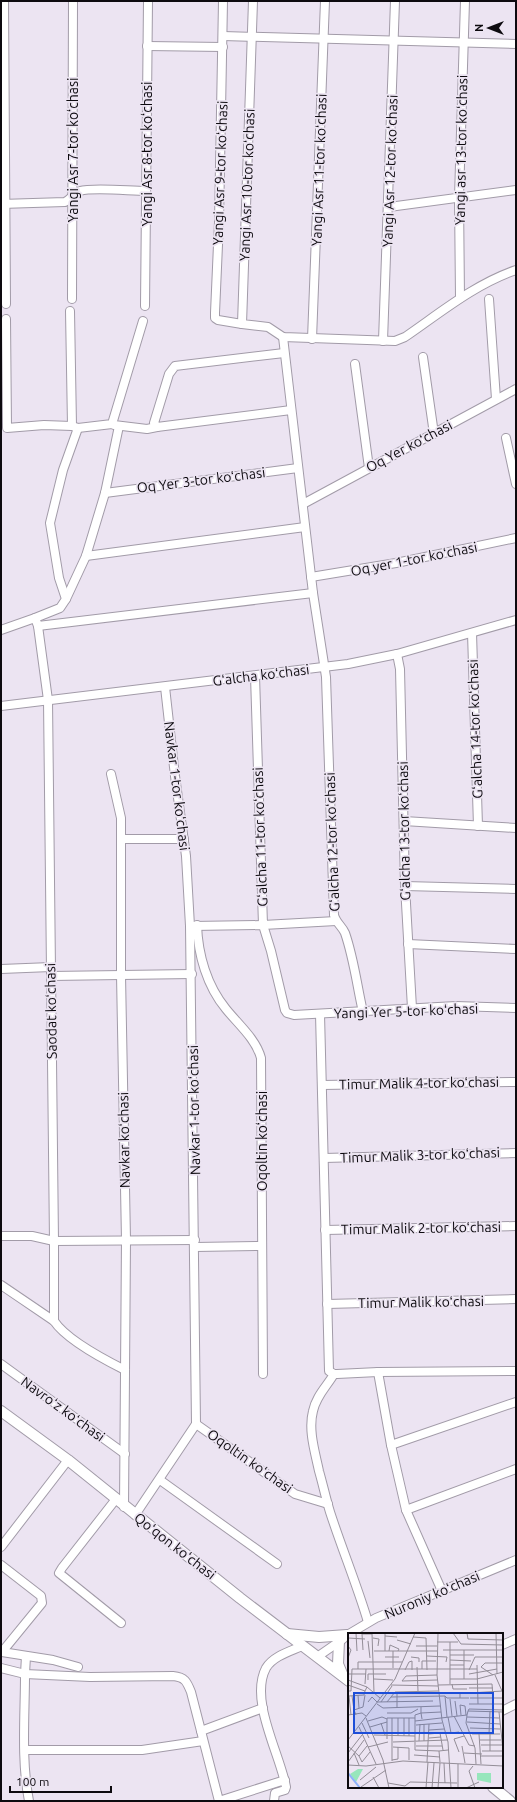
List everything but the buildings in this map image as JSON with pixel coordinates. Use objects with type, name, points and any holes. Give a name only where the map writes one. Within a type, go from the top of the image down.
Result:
[{"type":"main road","name":"Qoʻqon koʻchasi","points":[[1,1411],[68,1460],[124,1507],[286,1634],[346,1678]]},
{"type":"main road","points":[[286,1634],[319,1637],[348,1635],[338,1664],[346,1678]]},
{"type":"main road","points":[[494,1788],[510,1801]]},
{"type":"street","points":[[4,1],[3,204],[6,304]]},
{"type":"street","name":"Yangi Asr 7-tor koʻchasi","points":[[72,299],[73,1]]},
{"type":"street","name":"Yangi Asr 8-tor koʻchasi","points":[[145,306],[148,1]]},
{"type":"street","name":"Yangi Asr 9-tor koʻchasi","points":[[223,1],[215,318],[218,320],[242,324]]},
{"type":"street","name":"Yangi Asr 10-tor koʻchasi","points":[[242,324],[253,1]]},
{"type":"street","name":"Yangi Asr 11-tor koʻchasi","points":[[312,339],[325,1]]},
{"type":"street","name":"Yangi Asr 12-tor koʻchasi","points":[[383,341],[395,1]]},
{"type":"street","name":"Yangi asr 13-tor koʻchasi","points":[[460,298],[459,197],[465,1]]},
{"type":"street","points":[[223,36],[516,44]]},
{"type":"street","points":[[147,46],[223,47]]},
{"type":"street","points":[[3,204],[65,202],[76,193],[87,190],[146,191]]},
{"type":"street","points":[[388,207],[516,190]]},
{"type":"street","points":[[242,324],[268,327],[283,337],[383,341],[400,340],[460,298],[516,270]]},
{"type":"street","points":[[489,299],[496,399]]},
{"type":"street","points":[[66,599],[59,578],[50,523],[75,427],[70,311]]},
{"type":"street","points":[[6,319],[7,428],[44,425],[75,427],[115,425],[147,429],[291,410]]},
{"type":"street","points":[[1,630],[60,608],[66,599],[86,556],[105,493],[115,425],[143,321]]},
{"type":"street","points":[[283,337],[312,593],[325,667]]},
{"type":"street","points":[[157,427],[154,423],[169,374],[174,366],[284,353]]},
{"type":"street","points":[[424,357],[434,434]]},
{"type":"street","points":[[355,364],[369,468]]},
{"type":"street","name":"Oq Yer koʻchasi","points":[[303,504],[516,389]]},
{"type":"street","points":[[506,438],[516,484]]},
{"type":"street","name":"Oq Yer 3-tor koʻchasi","points":[[105,493],[298,468]]},
{"type":"street","points":[[86,556],[305,527]]},
{"type":"street","name":"Oq yer 1-tor koʻchasi","points":[[311,577],[396,564],[516,538]]},
{"type":"street","points":[[38,626],[312,593]]},
{"type":"street","name":"Saodat koʻchasi","points":[[35,618],[38,626],[48,700],[54,1321]]},
{"type":"street","name":"Gʻalcha koʻchasi","points":[[1,706],[376,660],[516,620]]},
{"type":"street","name":"Gʻalcha 14-tor koʻchasi","points":[[472,633],[478,826]]},
{"type":"street","name":"Gʻalcha 13-tor koʻchasi","points":[[397,654],[400,669],[405,886],[412,1008]]},
{"type":"street","name":"Gʻalcha 12-tor koʻchasi","points":[[325,667],[333,909],[336,921],[342,927],[347,939],[362,1012]]},
{"type":"street","name":"Gʻalcha 11-tor koʻchasi","points":[[255,676],[263,925],[336,921]]},
{"type":"street","name":"Navkar 1-tor koʻchasi","points":[[165,687],[194,926],[192,974],[196,1424]]},
{"type":"street","name":"Navkar koʻchasi","points":[[111,774],[121,818],[121,975],[126,1240],[124,1507]]},
{"type":"street","points":[[404,821],[516,828]]},
{"type":"street","points":[[121,839],[184,838]]},
{"type":"street","points":[[405,886],[516,889]]},
{"type":"street","points":[[194,926],[263,925]]},
{"type":"street","name":"Yangi Yer 5-tor koʻchasi","points":[[263,925],[287,1013],[294,1015],[320,1014],[456,1006],[516,1008]]},
{"type":"street","name":"Oqoltin koʻchasi","points":[[194,926],[211,985],[225,1008],[255,1044],[261,1058],[263,1374]]},
{"type":"street","points":[[408,944],[516,949]]},
{"type":"street","points":[[1,969],[51,967]]},
{"type":"street","points":[[51,976],[192,974]]},
{"type":"street","points":[[320,1014],[329,1370],[336,1374],[378,1372],[516,1371]]},
{"type":"street","name":"Timur Malik 4-tor koʻchasi","points":[[322,1085],[516,1082]]},
{"type":"street","name":"Timur Malik 3-tor koʻchasi","points":[[324,1158],[516,1153]]},
{"type":"street","name":"Timur Malik 2-tor koʻchasi","points":[[326,1230],[516,1226]]},
{"type":"street","points":[[1,1236],[32,1236],[54,1241],[126,1240],[262,1246]]},
{"type":"street","points":[[1,1285],[54,1321],[60,1329],[100,1357],[125,1370]]},
{"type":"street","name":"Timur Malik koʻchasi","points":[[327,1304],[516,1299]]},
{"type":"street","name":"Navroʻz koʻchasi","points":[[1,1364],[125,1454]]},
{"type":"street","points":[[378,1372],[391,1445],[406,1510],[442,1591]]},
{"type":"street","points":[[336,1374],[317,1400],[313,1410],[311,1425],[315,1454],[328,1504],[368,1622]]},
{"type":"street","points":[[391,1445],[516,1402]]},
{"type":"street","points":[[135,1515],[160,1480],[196,1424]]},
{"type":"street","name":"Oqoltin koʻchasi","points":[[196,1424],[295,1494],[328,1504]]},
{"type":"street","points":[[2,1543],[68,1460]]},
{"type":"street","points":[[406,1510],[516,1469]]},
{"type":"street","points":[[160,1480],[277,1564]]},
{"type":"street","points":[[116,1499],[59,1573],[121,1623]]},
{"type":"street","name":"Nuroniy koʻchasi","points":[[351,1633],[368,1622],[516,1560]]},
{"type":"street","points":[[1,1565],[41,1596],[43,1600],[2,1650],[4,1653],[78,1667]]},
{"type":"street","name":"Nuroniy koʻchasi","points":[[317,1657],[348,1635]]},
{"type":"street","points":[[503,1645],[516,1639]]},
{"type":"street","points":[[274,1801],[276,1793],[286,1788],[285,1780],[263,1708],[262,1684],[266,1668],[279,1656],[302,1646]]},
{"type":"street","points":[[26,1656],[25,1750],[26,1788],[29,1801]]},
{"type":"street","points":[[1,1668],[26,1674],[90,1677],[183,1677],[188,1682],[191,1692],[219,1801],[285,1780]]},
{"type":"street","points":[[503,1710],[516,1704]]},
{"type":"street","points":[[200,1731],[263,1708]]},
{"type":"street","points":[[25,1750],[142,1750],[203,1741]]}]
